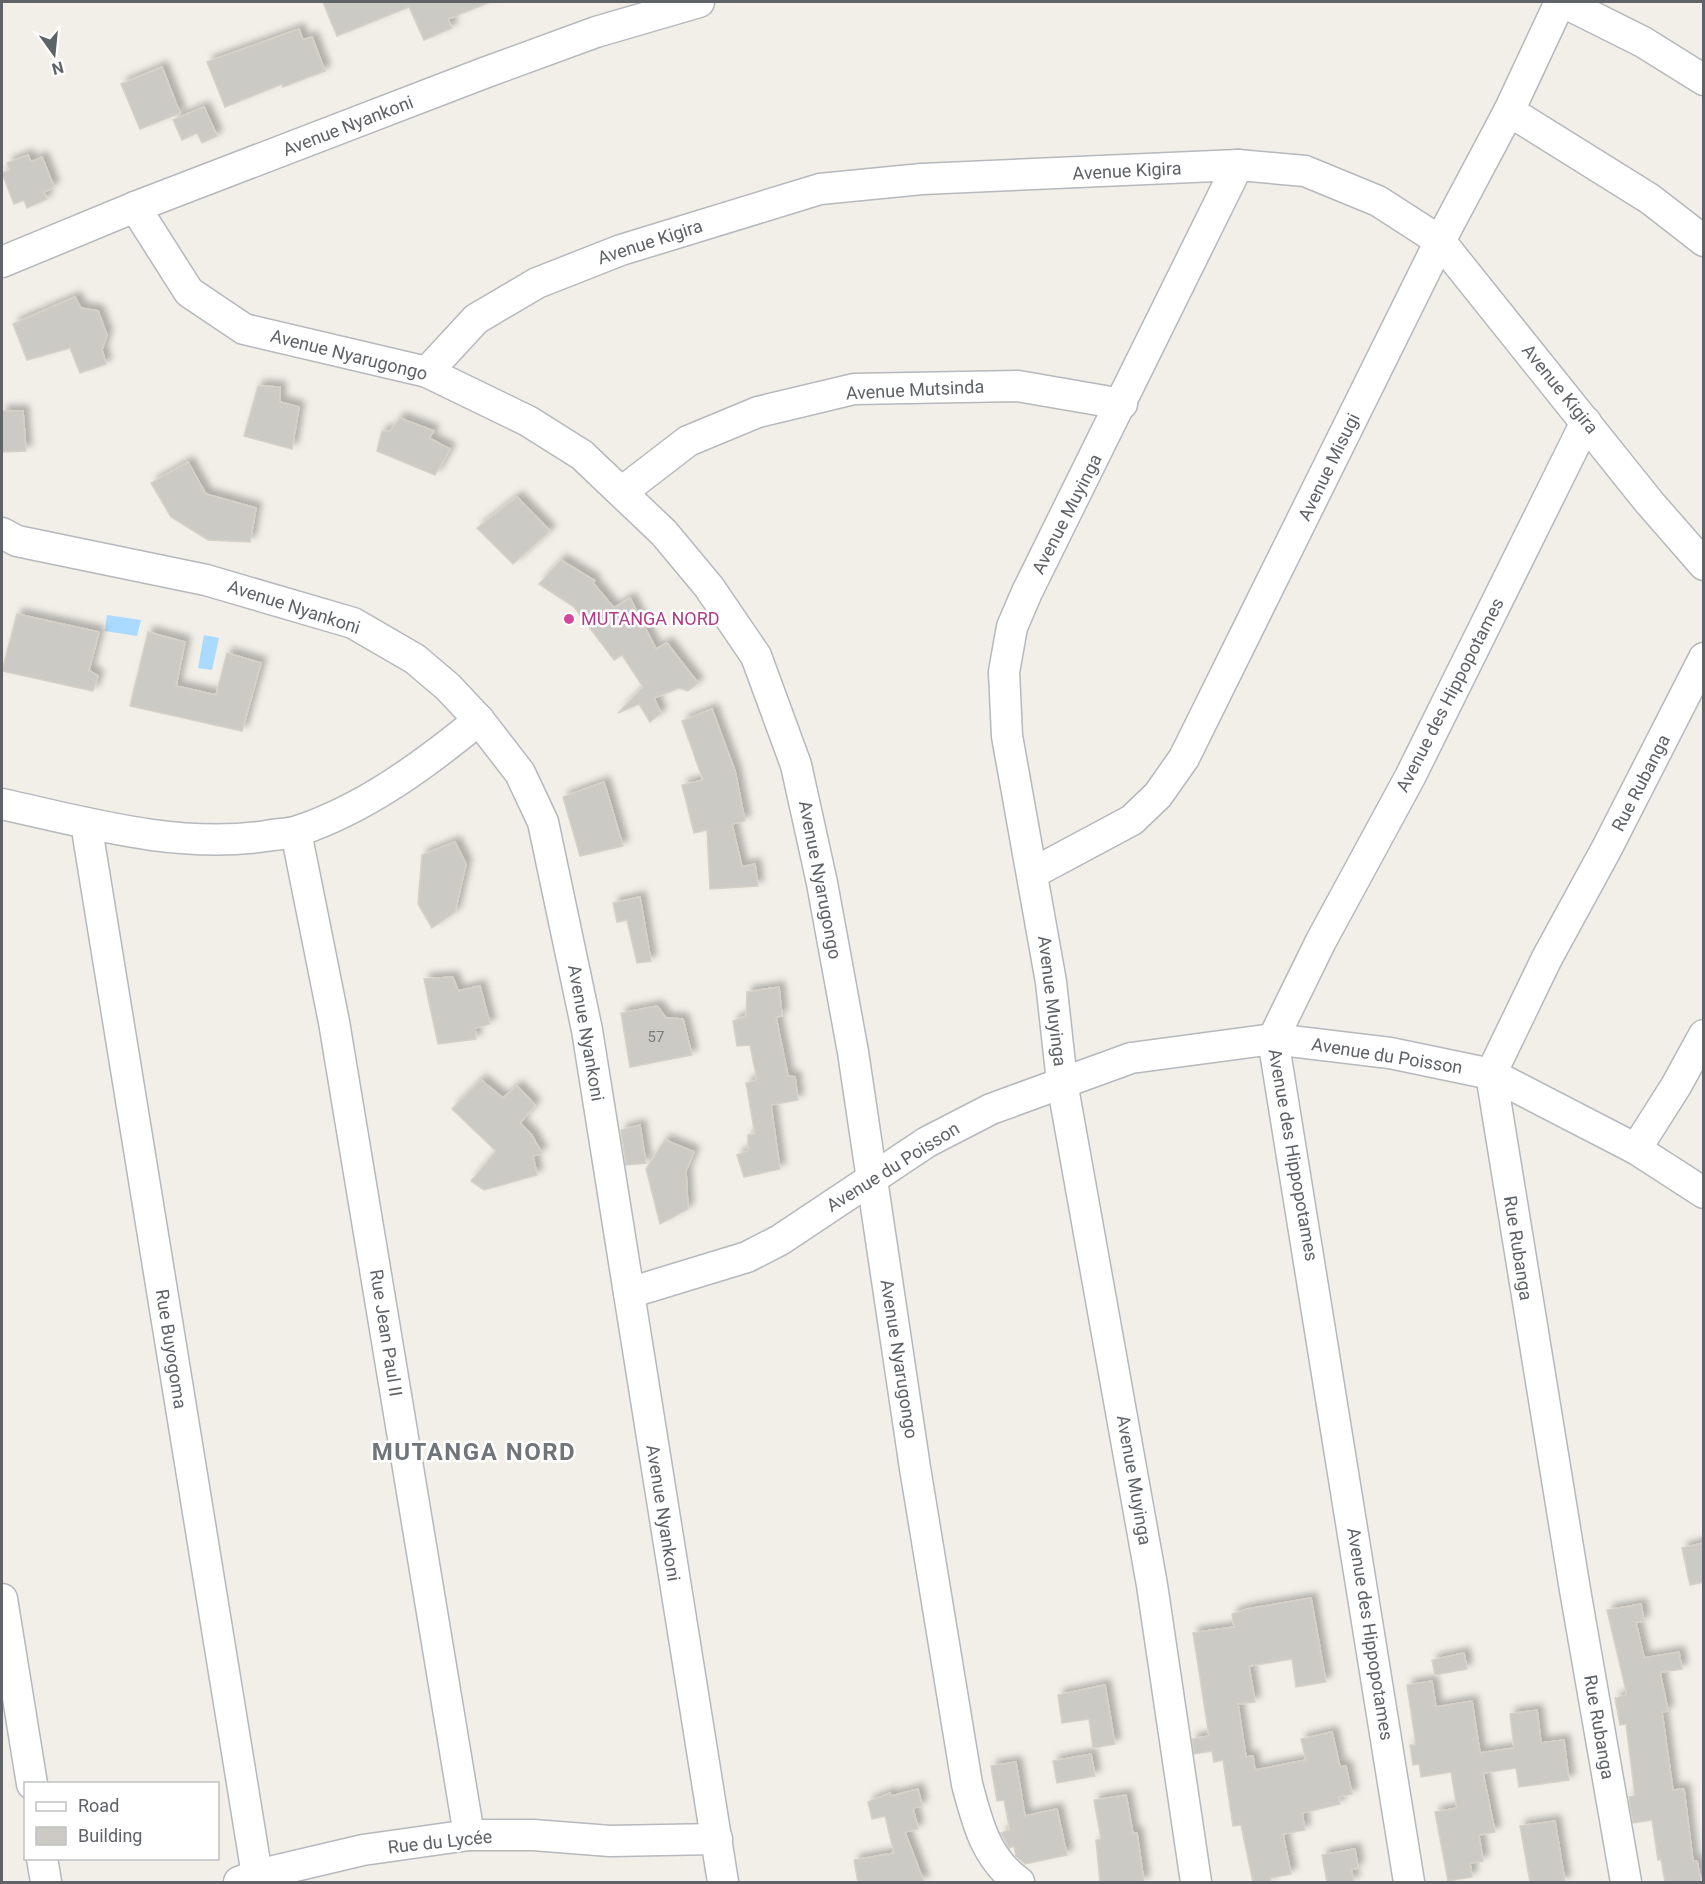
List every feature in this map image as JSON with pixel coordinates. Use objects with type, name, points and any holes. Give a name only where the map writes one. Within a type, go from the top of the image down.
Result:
[{"type":"street","name":"Avenue Nyankoni","points":[[2,262],[135,207],[596,32],[699,2]]},
{"type":"street","points":[[1562,2],[1643,42],[1704,80]]},
{"type":"street","name":"Avenue Misugi","points":[[1033,873],[1132,820],[1158,795],[1184,758],[1440,241],[1509,111],[1562,2]]},
{"type":"street","points":[[1509,111],[1650,199],[1704,241]]},
{"type":"street","name":"Avenue Kigira","points":[[427,372],[476,319],[537,283],[621,250],[820,189],[922,179],[1239,165],[1305,171],[1377,201],[1440,241],[1649,502],[1704,565]]},
{"type":"street","name":"Avenue Muyinga","points":[[1196,1882],[1148,1562],[1062,1082],[1051,982],[1007,736],[1004,672],[1012,627],[1239,165]]},
{"type":"street","name":"Avenue Nyarugongo","points":[[135,207],[189,292],[244,329],[427,372],[528,421],[582,455],[623,491],[664,533],[701,578],[756,656],[796,765],[822,883],[853,1052],[967,1784],[988,1849],[1019,1882]]},
{"type":"street","name":"Avenue Mutsinda","points":[[623,491],[688,441],[758,412],[854,389],[1018,386],[1122,404]]},
{"type":"street","name":"Avenue des Hippopotames","points":[[1409,1882],[1273,1039],[1321,941],[1410,777],[1586,422]]},
{"type":"street","name":"Avenue Nyankoni","points":[[2,533],[17,541],[206,580],[353,623],[415,659],[448,687],[479,720],[520,773],[543,822],[587,1030],[723,1882]]},
{"type":"street","name":"Rue Rubanga","points":[[1626,1882],[1573,1579],[1491,1074],[1547,957],[1612,838],[1704,658]]},
{"type":"street","points":[[2,804],[86,823],[167,837],[212,840],[296,832],[346,811],[390,786],[432,758],[479,720]]},
{"type":"street","name":"Rue Buyogoma","points":[[86,823],[248,1879]]},
{"type":"street","name":"Rue Jean Paul II","points":[[296,832],[334,1022],[469,1835]]},
{"type":"street","points":[[1636,1149],[1676,1086],[1704,1035]]},
{"type":"street","name":"Avenue du Poisson","points":[[629,1293],[747,1257],[780,1240],[871,1177],[927,1142],[991,1109],[1131,1058],[1273,1039],[1390,1053],[1491,1074],[1636,1149],[1704,1193]]},
{"type":"street","points":[[2,1599],[32,1782]]},
{"type":"street","name":"Rue du Lycée","points":[[248,1879],[363,1850],[469,1835],[533,1835],[610,1841],[717,1839]]},
{"type":"street","points":[[42,1860],[46,1882]]},
{"type":"water","points":[[107,615],[141,620],[137,636],[105,631]]},
{"type":"water","points":[[204,635],[219,638],[212,670],[198,668]]},
{"type":"building","points":[[323,2],[490,2],[448,19],[452,28],[424,40],[409,7],[337,36]]},
{"type":"building","points":[[299,29],[303,40],[312,37],[325,71],[283,87],[282,84],[225,107],[207,62]]},
{"type":"building","points":[[162,67],[180,113],[140,129],[121,84]]},
{"type":"building","points":[[204,107],[217,136],[202,143],[197,133],[182,140],[173,120]]},
{"type":"building","points":[[28,155],[31,162],[42,157],[54,187],[44,192],[47,199],[27,208],[24,200],[14,204],[2,173],[10,170],[7,163]]},
{"type":"building","points":[[75,297],[81,308],[98,311],[107,335],[102,350],[106,364],[80,373],[70,348],[27,360],[13,324]]},
{"type":"building","points":[[258,386],[280,387],[280,402],[299,407],[292,449],[244,436]]},
{"type":"building","points":[[2,411],[23,411],[26,451],[2,452]]},
{"type":"building","points":[[400,418],[434,431],[429,438],[450,449],[435,475],[377,451],[382,431],[390,431]]},
{"type":"building","points":[[188,462],[206,494],[256,508],[250,542],[208,540],[171,517],[151,483]]},
{"type":"building","points":[[517,497],[550,531],[513,564],[477,528]]},
{"type":"building","points":[[561,560],[595,581],[593,583],[614,608],[630,598],[656,649],[667,643],[698,683],[688,691],[679,688],[654,698],[661,713],[650,722],[639,704],[618,713],[643,687],[622,655],[614,660],[574,607],[539,584]]},
{"type":"building","points":[[17,614],[99,632],[89,670],[98,676],[93,691],[2,671]]},
{"type":"building","points":[[148,632],[185,642],[176,686],[216,695],[227,653],[261,663],[242,731],[130,706]]},
{"type":"building","points":[[712,709],[735,771],[745,821],[732,824],[742,867],[755,864],[758,886],[710,889],[707,830],[694,833],[682,785],[703,780],[682,721]]},
{"type":"building","points":[[604,782],[623,846],[580,856],[563,797]]},
{"type":"building","points":[[455,842],[466,864],[455,912],[432,928],[418,904],[422,855]]},
{"type":"building","points":[[640,897],[651,961],[637,963],[627,920],[617,922],[613,903]]},
{"type":"building","points":[[453,977],[458,991],[480,986],[490,1024],[475,1028],[476,1039],[438,1044],[424,979]]},
{"type":"building","points":[[779,987],[782,1016],[776,1017],[788,1076],[795,1077],[798,1100],[771,1105],[780,1169],[744,1177],[737,1155],[748,1151],[748,1135],[755,1134],[746,1083],[757,1080],[750,1045],[737,1046],[733,1021],[746,1016],[747,992]]},
{"type":"building","points":[[657,1006],[666,1018],[683,1019],[692,1055],[630,1067],[621,1013]]},
{"type":"building","points":[[481,1080],[503,1098],[517,1086],[535,1105],[520,1123],[531,1134],[542,1153],[533,1156],[537,1175],[484,1190],[471,1181],[496,1151],[452,1109]]},
{"type":"building","points":[[640,1125],[646,1163],[626,1165],[621,1130]]},
{"type":"building","points":[[665,1140],[694,1152],[686,1171],[688,1209],[660,1224],[646,1169]]},
{"type":"building","points":[[1704,1543],[1704,1582],[1690,1585],[1682,1548]]},
{"type":"building","points":[[1311,1598],[1326,1682],[1296,1687],[1292,1659],[1249,1666],[1255,1702],[1238,1704],[1246,1757],[1253,1756],[1255,1770],[1306,1760],[1301,1739],[1332,1732],[1340,1767],[1346,1766],[1352,1794],[1338,1797],[1340,1804],[1302,1813],[1305,1830],[1283,1834],[1291,1874],[1270,1878],[1271,1882],[1253,1882],[1241,1825],[1233,1826],[1223,1760],[1214,1762],[1212,1751],[1194,1754],[1192,1739],[1209,1736],[1193,1633],[1234,1627],[1232,1614],[1247,1609]]},
{"type":"building","points":[[1641,1604],[1644,1621],[1636,1622],[1644,1658],[1679,1652],[1682,1669],[1660,1672],[1668,1711],[1662,1712],[1673,1790],[1684,1789],[1693,1861],[1697,1861],[1701,1882],[1665,1882],[1661,1859],[1658,1860],[1652,1820],[1633,1823],[1629,1797],[1635,1796],[1626,1724],[1620,1725],[1615,1698],[1627,1695],[1607,1610]]},
{"type":"building","points":[[1464,1653],[1467,1669],[1435,1675],[1432,1660]]},
{"type":"building","points":[[1432,1681],[1436,1707],[1472,1701],[1480,1753],[1514,1748],[1510,1714],[1537,1710],[1541,1743],[1564,1740],[1569,1780],[1519,1787],[1516,1768],[1483,1773],[1495,1832],[1479,1835],[1483,1861],[1470,1863],[1472,1877],[1448,1881],[1435,1812],[1457,1808],[1451,1772],[1421,1777],[1419,1764],[1413,1765],[1410,1745],[1416,1745],[1407,1685]]},
{"type":"building","points":[[1105,1685],[1115,1744],[1093,1748],[1089,1719],[1062,1723],[1058,1695]]},
{"type":"building","points":[[1091,1754],[1095,1776],[1057,1783],[1053,1761]]},
{"type":"building","points":[[1016,1762],[1025,1816],[1057,1809],[1067,1855],[1025,1864],[1016,1856],[1014,1846],[1009,1848],[1001,1833],[1010,1830],[1004,1800],[997,1801],[991,1766]]},
{"type":"building","points":[[918,1789],[922,1806],[913,1808],[918,1829],[905,1832],[924,1882],[858,1882],[854,1860],[894,1853],[885,1816],[872,1819],[868,1802],[890,1793],[891,1796]]},
{"type":"building","points":[[1126,1795],[1133,1834],[1137,1833],[1144,1882],[1100,1882],[1096,1840],[1101,1839],[1094,1800]]},
{"type":"building","points":[[1555,1821],[1565,1882],[1530,1882],[1520,1826]]},
{"type":"building","points":[[1355,1849],[1358,1868],[1351,1869],[1354,1882],[1327,1882],[1322,1855]]},
{"type":"place","name":"MUTANGA NORD","points":[[569,619]]},
{"type":"district","name":"MUTANGA NORD","points":[[474,1452]]}]
